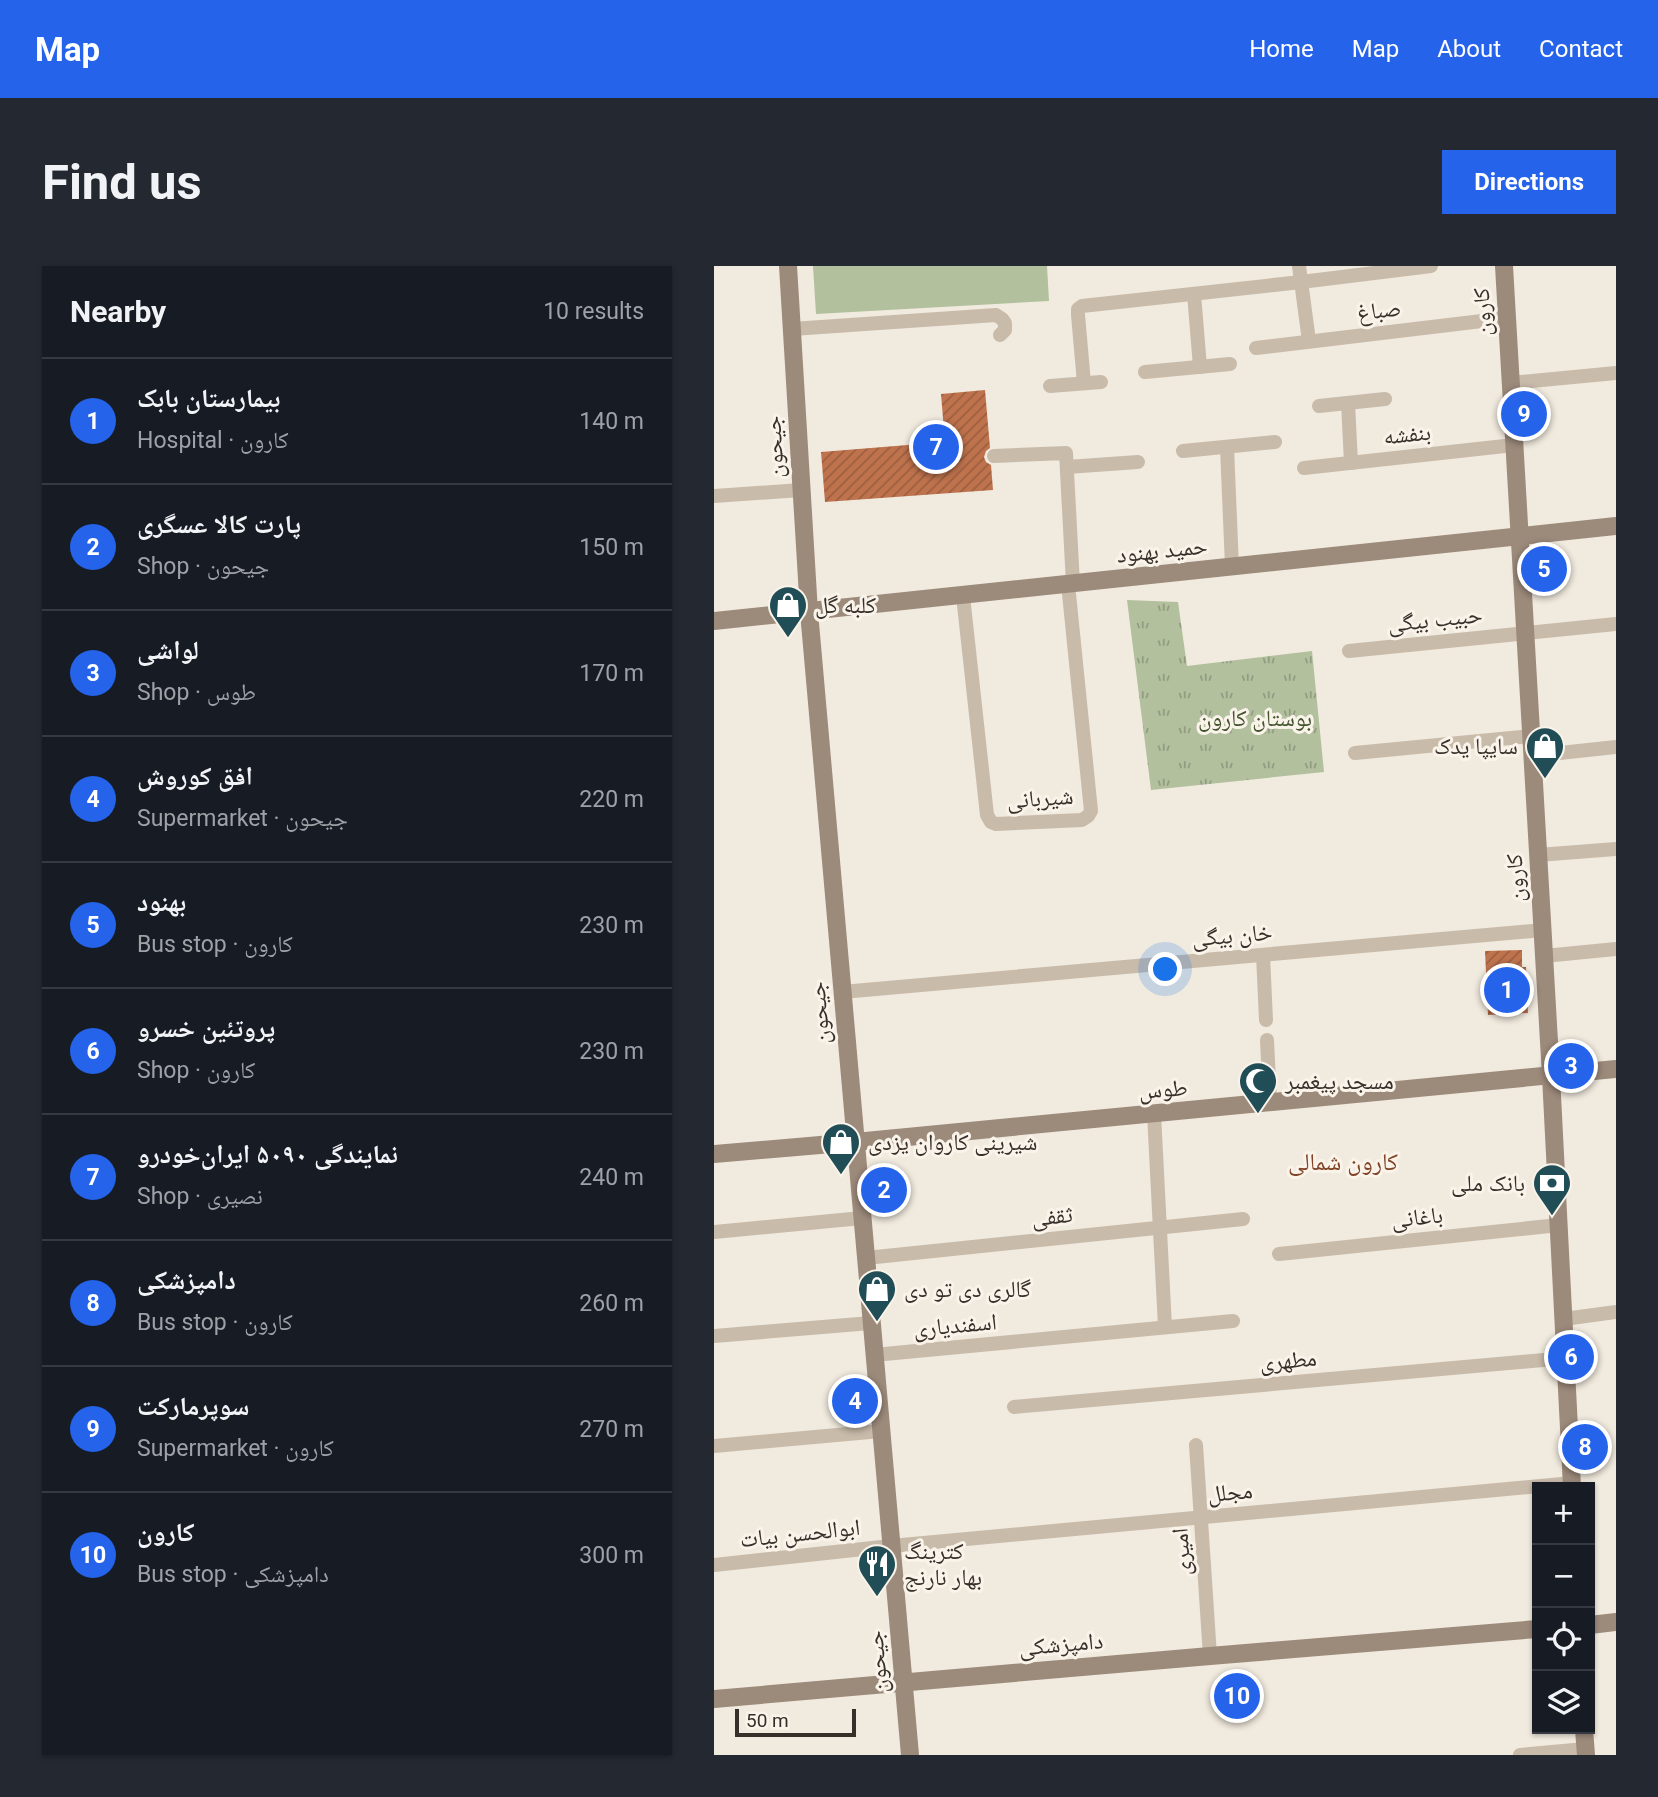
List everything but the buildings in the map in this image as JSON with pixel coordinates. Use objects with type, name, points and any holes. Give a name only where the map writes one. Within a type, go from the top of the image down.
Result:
[{"type":"main road","name":"جیحون","points":[[788,266],[809,612],[910,1755]]},
{"type":"main road","name":"کارون","points":[[1504,266],[1572,1482]]},
{"type":"main road","name":"حمید بهنود","points":[[714,621],[1616,526]]},
{"type":"main road","name":"طوس","points":[[714,1154],[855,1143],[1616,1069]]},
{"type":"main road","points":[[1595,1624],[1616,1622]]},
{"type":"main road","name":"دامپزشکی","points":[[714,1699],[1532,1629]]},
{"type":"main road","points":[[1584,1734],[1585,1752]]},
{"type":"street","points":[[1299,266],[1309,341]]},
{"type":"street","points":[[1084,383],[1078,309],[1082,306],[1431,266]]},
{"type":"street","points":[[1194,294],[1200,367]]},
{"type":"street","points":[[792,329],[996,315],[1005,323],[1000,335]]},
{"type":"street","name":"صباغ","points":[[1256,348],[1507,318]]},
{"type":"street","points":[[1145,372],[1230,363]]},
{"type":"street","points":[[1511,383],[1616,373]]},
{"type":"street","points":[[1050,386],[1101,382]]},
{"type":"street","points":[[1319,406],[1385,399]]},
{"type":"street","points":[[1348,403],[1351,463]]},
{"type":"street","points":[[1183,451],[1275,442]]},
{"type":"street","name":"بنفشه","points":[[1304,468],[1514,444]]},
{"type":"street","points":[[1227,447],[1232,567]]},
{"type":"street","points":[[994,456],[1066,453],[1067,467],[1138,462]]},
{"type":"street","name":"شیربانی","points":[[963,596],[986,815],[996,824],[1083,820],[1091,811],[1070,584],[1067,467]]},
{"type":"street","points":[[714,496],[801,490]]},
{"type":"street","name":"حبیب بیگی","points":[[1349,651],[1616,624]]},
{"type":"street","points":[[1354,753],[1531,736]]},
{"type":"street","points":[[1532,756],[1616,747]]},
{"type":"street","points":[[1538,855],[1616,849]]},
{"type":"street","name":"خان بیگی","points":[[842,992],[1543,930]]},
{"type":"street","points":[[1544,957],[1616,949]]},
{"type":"street","points":[[1263,955],[1266,1020]]},
{"type":"street","points":[[1267,1041],[1270,1103]]},
{"type":"street","points":[[1154,1114],[1165,1327]]},
{"type":"street","points":[[714,1232],[862,1218]]},
{"type":"street","name":"ثقفی","points":[[866,1258],[1243,1219]]},
{"type":"street","name":"باغانی","points":[[1279,1254],[1559,1225]]},
{"type":"street","points":[[1564,1319],[1616,1312]]},
{"type":"street","name":"اسفندیاری","points":[[874,1355],[1233,1321]]},
{"type":"street","points":[[714,1336],[871,1323]]},
{"type":"street","name":"مطهری","points":[[1014,1407],[1566,1358]]},
{"type":"street","points":[[714,1446],[881,1431]]},
{"type":"street","name":"امیری","points":[[1196,1445],[1210,1656]]},
{"type":"street","name":"مجلل","points":[[891,1546],[1532,1488]]},
{"type":"street","name":"ابوالحسن بیات","points":[[714,1565],[891,1546]]},
{"type":"street","points":[[1520,1755],[1585,1752]]},
{"type":"green space","points":[[813,266],[1047,266],[1049,301],[816,314]]},
{"type":"green space","name":"بوستان کارون","points":[[1127,600],[1178,602],[1187,666],[1312,651],[1324,772],[1151,790]]},
{"type":"place","name":"سوپرمارکت","points":[[1524,414]]},
{"type":"place","name":"نمایندگی ۵۰۹۰ ایران‌خودرو","points":[[936,447]]},
{"type":"place","name":"بهنود","points":[[1544,569]]},
{"type":"place","name":"کلبه گل","points":[[788,639]]},
{"type":"place","name":"سایپا یدک","points":[[1545,780]]},
{"type":"place","name":"بیمارستان بابک","points":[[1507,990]]},
{"type":"place","name":"لواشی","points":[[1571,1066]]},
{"type":"place","name":"مسجد پیغمبر","points":[[1258,1115]]},
{"type":"place","name":"شیرینی کاروان یزدی","points":[[841,1176]]},
{"type":"place","name":"پارت کالا عسگری","points":[[884,1190]]},
{"type":"place","name":"بانک ملی","points":[[1552,1217]]},
{"type":"place","name":"گالری دی تو دی","points":[[877,1323]]},
{"type":"place","name":"پروتئین خسرو","points":[[1571,1357]]},
{"type":"place","name":"افق کوروش","points":[[855,1401]]},
{"type":"place","name":"دامپزشکی","points":[[1585,1447]]},
{"type":"place","name":"کترینگ بهار نارنج","points":[[877,1598]]},
{"type":"place","name":"کارون","points":[[1237,1696]]},
{"type":"district","name":"کارون شمالی","points":[[1343,1162]]}]
